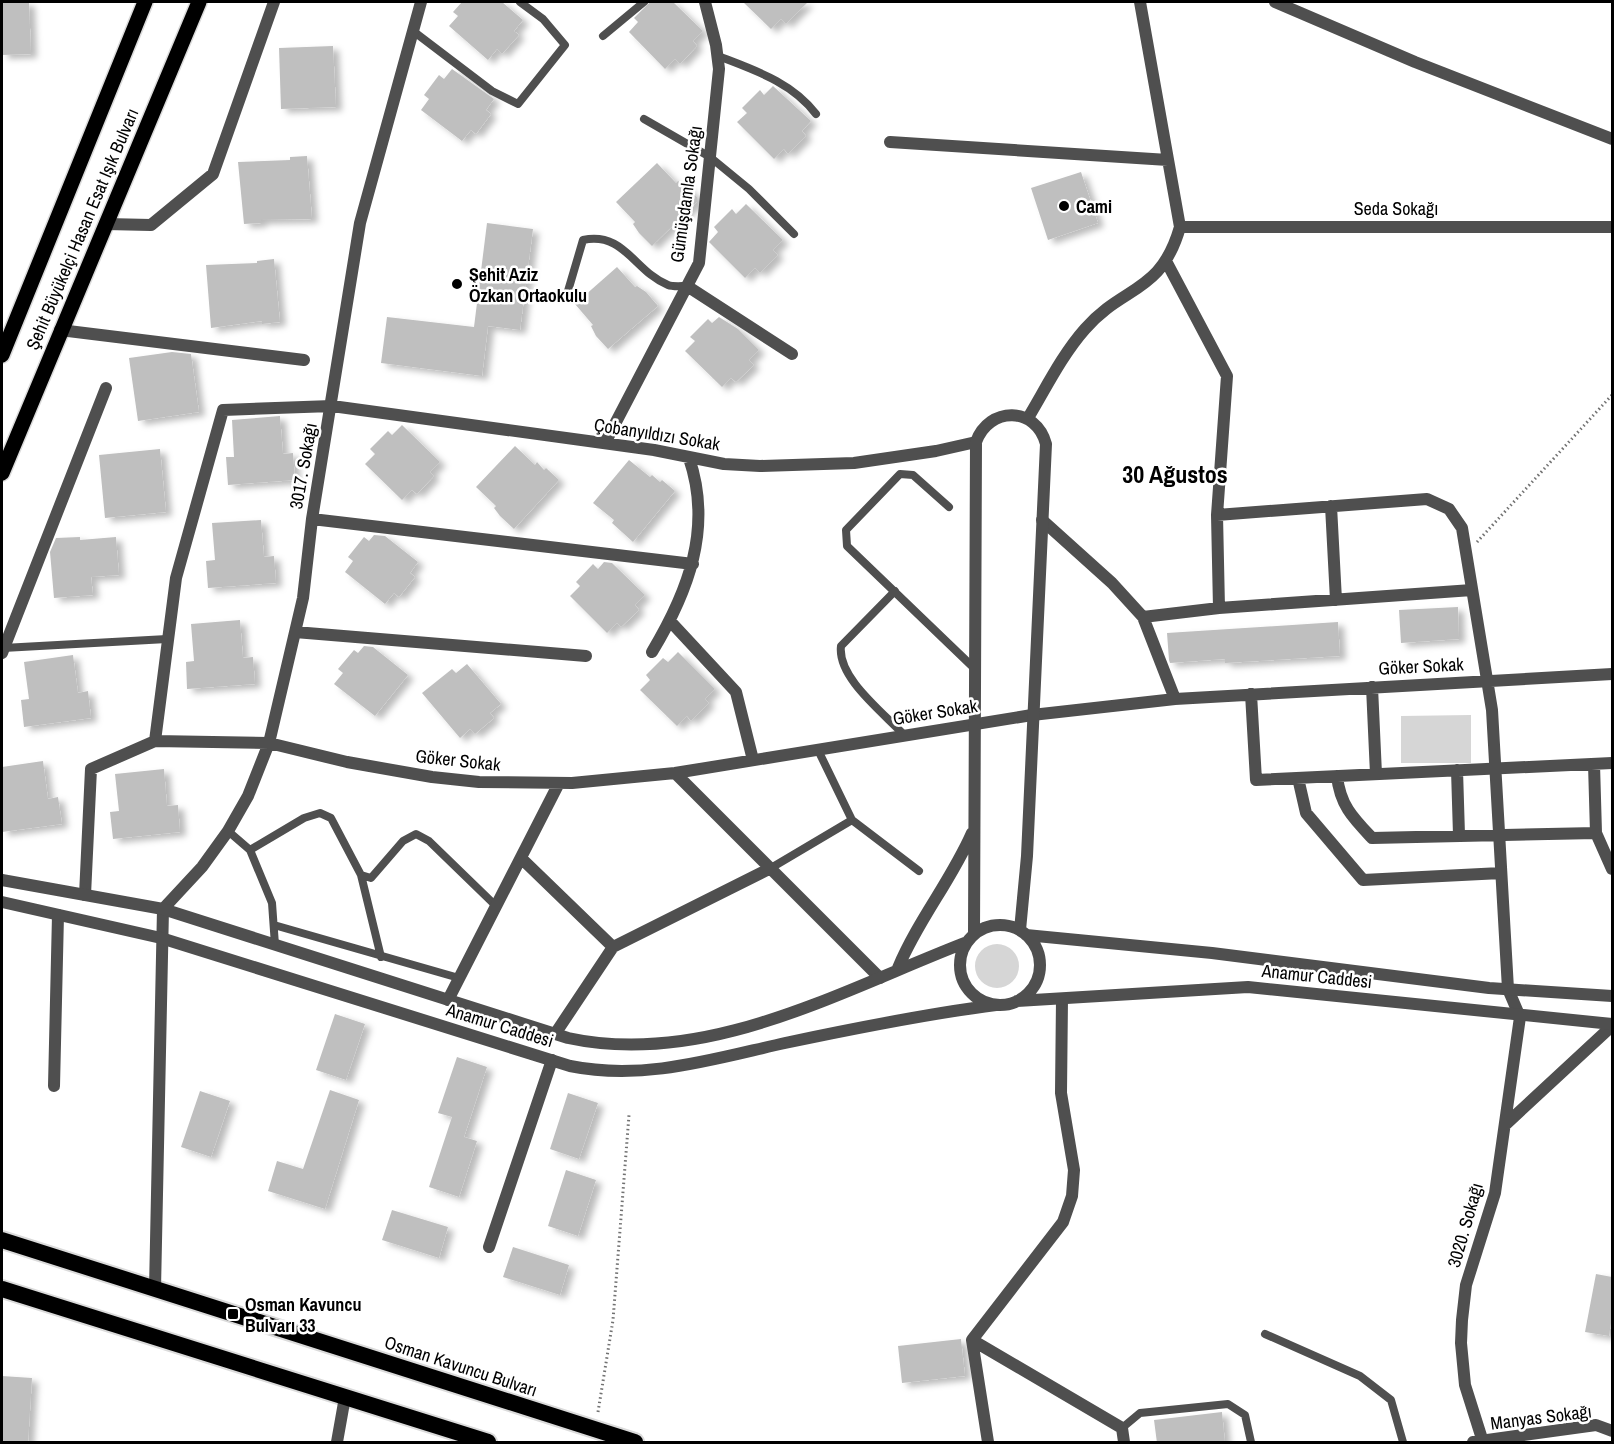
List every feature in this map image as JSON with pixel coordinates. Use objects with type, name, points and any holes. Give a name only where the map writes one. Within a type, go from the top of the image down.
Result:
[{"type":"highway","name":"Osman Kavuncu Bulvarı","points":[[2,1240],[635,1443]]},
{"type":"highway","points":[[2,1289],[488,1443]]},
{"type":"main road","name":"Şehit Büyükelçi Hasan Esat Işık Bulvarı","points":[[2,355],[145,2]]},
{"type":"main road","name":"Şehit Büyükelçi Hasan Esat Işık Bulvarı","points":[[2,473],[199,2]]},
{"type":"street","points":[[106,224],[151,225],[213,174],[274,2]]},
{"type":"street","name":"3017. Sokağı","points":[[163,909],[202,867],[228,831],[248,796],[269,743],[303,598],[312,519],[360,223],[421,2]]},
{"type":"street","name":"Gümüşdamla Sokağı","points":[[605,443],[699,263],[718,56],[705,2]]},
{"type":"street","points":[[1028,418],[1083,331],[1107,308],[1143,286],[1166,261],[1180,228],[1140,2]]},
{"type":"street","points":[[1275,2],[1415,62],[1612,139]]},
{"type":"street","points":[[890,142],[1168,160]]},
{"type":"street","name":"Seda Sokağı","points":[[1180,228],[1612,227]]},
{"type":"street","points":[[1166,261],[1227,376],[1217,515],[1219,608]]},
{"type":"street","points":[[687,286],[792,354]]},
{"type":"street","points":[[60,330],[304,360]]},
{"type":"street","points":[[2,651],[106,388]]},
{"type":"street","name":"Çobanyıldızı Sokak","points":[[166,639],[176,578],[223,410],[332,406],[605,443],[689,458],[760,466],[807,466],[895,458],[976,442]]},
{"type":"street","points":[[971,938],[982,929],[1002,925],[1023,933],[1038,951],[1040,971],[1032,989],[1017,1001],[996,1005],[977,998],[964,982],[960,962],[971,938],[975,826],[976,442],[983,427],[996,417],[1012,414],[1028,418],[1040,429],[1046,444],[1023,933]]},
{"type":"street","points":[[652,652],[670,621],[693,564],[700,515],[697,486],[689,458]]},
{"type":"street","points":[[1217,515],[1418,498],[1435,500],[1449,509],[1459,521],[1488,680],[1508,989],[1520,1017]]},
{"type":"street","points":[[1331,506],[1336,600]]},
{"type":"street","points":[[312,519],[693,564]]},
{"type":"street","points":[[1042,520],[1112,583],[1143,617],[1175,699]]},
{"type":"street","points":[[1143,617],[1219,608],[1472,590]]},
{"type":"street","points":[[670,621],[736,692],[753,760]]},
{"type":"street","points":[[295,632],[586,656]]},
{"type":"street","points":[[85,895],[91,769],[155,741],[166,639]]},
{"type":"street","name":"Göker Sokak","points":[[155,741],[269,743],[347,762],[432,777],[491,782],[559,783],[617,780],[675,773],[1032,715],[1175,699],[1612,674]]},
{"type":"street","points":[[1372,687],[1376,774]]},
{"type":"street","points":[[1251,694],[1256,780],[1612,763]]},
{"type":"street","points":[[1594,764],[1596,833],[1612,869]]},
{"type":"street","points":[[1457,770],[1460,835]]},
{"type":"street","points":[[675,773],[880,978]]},
{"type":"street","points":[[1337,776],[1341,799],[1347,812],[1372,838],[1596,833]]},
{"type":"street","points":[[1298,778],[1306,813],[1363,880],[1501,873]]},
{"type":"street","points":[[448,1000],[559,783]]},
{"type":"street","points":[[898,968],[921,920],[950,877],[975,826]]},
{"type":"street","points":[[520,858],[613,947]]},
{"type":"street","points":[[555,1034],[613,947],[771,868]]},
{"type":"street","name":"Anamur Caddesi","points":[[2,880],[163,909],[555,1034],[615,1046],[657,1044],[699,1038],[792,1011],[880,978],[898,968],[971,938]]},
{"type":"street","name":"Anamur Caddesi","points":[[2,902],[161,938],[552,1060],[608,1071],[680,1067],[922,1015],[996,1005]]},
{"type":"street","points":[[155,1289],[163,909]]},
{"type":"street","points":[[54,1086],[58,915]]},
{"type":"street","name":"Anamur Caddesi","points":[[1023,933],[1508,989],[1612,996]]},
{"type":"street","name":"Anamur Caddesi","points":[[1017,1001],[1248,987],[1612,1025]]},
{"type":"street","points":[[988,1443],[972,1340],[1063,1222],[1072,1196],[1074,1170],[1061,1093],[1062,999]]},
{"type":"street","name":"3020. Sokağı","points":[[1483,1442],[1465,1385],[1462,1320],[1466,1285],[1495,1193],[1520,1017]]},
{"type":"street","points":[[1504,1125],[1612,1025]]},
{"type":"street","points":[[489,1247],[552,1060]]},
{"type":"street","points":[[972,1340],[1122,1428],[1124,1443]]},
{"type":"street","points":[[337,1443],[345,1398]]},
{"type":"street","name":"Manyas Sokağı","points":[[1473,1443],[1596,1425],[1612,1431]]},
{"type":"lane","points":[[412,31],[492,91],[518,104],[565,45],[543,19],[520,2]]},
{"type":"lane","points":[[603,36],[644,2]]},
{"type":"lane","points":[[718,56],[770,77],[803,97],[816,114]]},
{"type":"lane","points":[[644,119],[710,157],[748,189],[794,234]]},
{"type":"lane","points":[[568,291],[583,240],[596,237],[616,244],[653,276],[669,286],[687,286]]},
{"type":"lane","points":[[949,507],[913,476],[900,474],[846,530],[847,546],[975,669]]},
{"type":"lane","points":[[895,591],[841,646],[840,659],[846,673],[905,736]]},
{"type":"lane","points":[[2,651],[166,639]]},
{"type":"lane","points":[[818,750],[852,820],[919,871]]},
{"type":"lane","points":[[250,850],[304,818],[320,813],[331,818],[362,875],[381,957]]},
{"type":"lane","points":[[771,868],[852,820]]},
{"type":"lane","points":[[228,831],[250,850],[272,903],[275,945]]},
{"type":"lane","points":[[362,875],[371,878],[403,841],[416,834],[429,841],[496,906]]},
{"type":"lane","points":[[274,925],[459,978]]},
{"type":"lane","points":[[1265,1334],[1360,1376],[1391,1400],[1403,1443]]},
{"type":"lane","points":[[1122,1428],[1140,1413],[1228,1404],[1245,1415],[1251,1443]]},
{"type":"path","points":[[1466,554],[1612,395]]},
{"type":"path","points":[[594,1429],[613,1320],[629,1115]]},
{"type":"shaded area","points":[[1471,715],[1471,763],[1401,763],[1401,716]]},
{"type":"shaded area","points":[[997,944],[1006,945],[1013,950],[1018,957],[1018,975],[1013,982],[1006,987],[997,988],[988,987],[981,982],[976,975],[975,966],[976,957],[981,950],[988,945]]},
{"type":"building","points":[[2,2],[29,2],[31,54],[2,55]]},
{"type":"building","points":[[462,2],[502,2],[523,20],[514,31],[519,35],[502,54],[497,49],[488,60],[449,26],[458,16],[453,12]]},
{"type":"building","points":[[650,2],[673,2],[703,31],[693,41],[697,46],[680,64],[675,59],[665,69],[629,32],[638,22],[634,18]]},
{"type":"building","points":[[743,2],[808,2],[786,24],[781,19],[771,29]]},
{"type":"building","points":[[333,46],[336,107],[281,109],[279,48]]},
{"type":"building","points":[[452,69],[494,99],[486,110],[491,114],[476,134],[471,130],[462,141],[421,110],[429,99],[424,95],[439,75],[444,79]]},
{"type":"building","points":[[773,86],[811,121],[802,131],[806,136],[788,154],[784,149],[774,159],[737,122],[747,113],[742,108],[760,90],[764,95]]},
{"type":"building","points":[[307,156],[312,219],[261,220],[261,223],[244,224],[238,162],[290,160],[290,157]]},
{"type":"building","points":[[657,163],[676,183],[678,181],[687,187],[697,197],[697,202],[652,246],[639,233],[633,224],[635,222],[616,202]]},
{"type":"building","name":"Cami","points":[[1081,172],[1098,223],[1048,240],[1031,188]]},
{"type":"building","points":[[746,204],[783,240],[773,250],[778,255],[760,273],[755,268],[745,278],[709,242],[718,232],[714,227],[732,209],[736,214]]},
{"type":"building","points":[[487,223],[533,229],[520,330],[488,326],[482,376],[381,363],[387,317],[474,327]]},
{"type":"building","points":[[274,259],[280,322],[262,324],[262,321],[211,328],[206,265],[257,263],[257,261]]},
{"type":"building","points":[[617,267],[635,287],[646,292],[658,306],[608,349],[596,336],[591,326],[593,325],[575,304]]},
{"type":"building","points":[[719,317],[738,329],[759,350],[749,360],[754,365],[736,382],[731,378],[722,387],[685,351],[695,341],[690,337],[708,319],[712,323]]},
{"type":"building","points":[[172,352],[191,354],[199,412],[138,421],[129,358]]},
{"type":"building","points":[[280,416],[283,454],[293,453],[295,480],[228,485],[226,457],[234,457],[232,420]]},
{"type":"building","points":[[402,425],[440,462],[430,472],[434,476],[417,494],[412,490],[402,500],[365,464],[375,454],[370,449],[388,431],[392,435]]},
{"type":"building","points":[[515,446],[535,465],[537,462],[559,480],[514,529],[500,516],[494,508],[496,506],[476,487]]},
{"type":"building","points":[[160,449],[166,512],[105,518],[99,455]]},
{"type":"building","points":[[629,460],[650,477],[652,475],[660,482],[662,480],[675,491],[633,542],[612,523],[614,520],[593,503]]},
{"type":"building","points":[[261,520],[264,557],[274,556],[276,583],[208,588],[206,561],[215,560],[212,523]]},
{"type":"building","points":[[374,535],[385,536],[418,562],[410,573],[415,577],[399,597],[394,593],[385,604],[345,572],[353,561],[348,557],[364,537],[369,541]]},
{"type":"building","points":[[80,537],[80,540],[116,537],[119,575],[91,577],[93,595],[54,598],[50,552],[56,538]]},
{"type":"building","points":[[604,562],[612,563],[645,595],[635,605],[639,610],[621,627],[617,623],[607,633],[570,596],[580,586],[576,582],[593,564],[598,569]]},
{"type":"building","points":[[1458,607],[1459,639],[1401,643],[1399,610]]},
{"type":"building","points":[[240,620],[243,658],[253,657],[255,684],[187,689],[186,662],[194,661],[191,624]]},
{"type":"building","points":[[1338,622],[1340,656],[1225,663],[1225,659],[1170,663],[1169,660],[1167,633]]},
{"type":"building","points":[[364,646],[373,647],[408,675],[375,716],[334,684],[343,673],[338,669],[354,650],[358,653]]},
{"type":"building","points":[[678,652],[715,689],[705,699],[709,703],[691,721],[687,716],[677,726],[640,690],[650,680],[646,675],[663,658],[668,662]]},
{"type":"building","points":[[73,655],[78,693],[88,691],[91,718],[24,727],[21,700],[29,699],[24,662]]},
{"type":"building","points":[[467,664],[501,704],[490,713],[494,718],[475,734],[470,729],[460,738],[422,693],[452,669],[456,673]]},
{"type":"building","points":[[43,761],[48,799],[58,797],[62,824],[2,832],[2,767]]},
{"type":"building","points":[[164,769],[167,806],[178,805],[180,832],[113,839],[110,812],[119,811],[115,774]]},
{"type":"building","points":[[335,1014],[365,1024],[346,1080],[316,1070]]},
{"type":"building","points":[[457,1057],[487,1067],[464,1137],[477,1141],[459,1197],[429,1187],[452,1117],[438,1113]]},
{"type":"building","points":[[330,1090],[359,1100],[325,1209],[268,1191],[277,1161],[303,1169]]},
{"type":"building","points":[[200,1091],[230,1101],[211,1157],[181,1147]]},
{"type":"building","points":[[568,1093],[598,1103],[579,1159],[550,1149]]},
{"type":"building","points":[[566,1170],[596,1180],[578,1236],[548,1226]]},
{"type":"building","points":[[392,1210],[448,1227],[439,1258],[382,1240]]},
{"type":"building","points":[[513,1247],[569,1265],[560,1295],[503,1277]]},
{"type":"building","points":[[1596,1274],[1612,1277],[1612,1316],[1609,1336],[1585,1332]]},
{"type":"building","points":[[961,1339],[965,1376],[902,1383],[898,1346]]},
{"type":"building","points":[[2,1376],[32,1378],[28,1443],[2,1443]]},
{"type":"building","points":[[1222,1412],[1225,1443],[1157,1443],[1154,1420]]},
{"type":"place","name":"Cami","points":[[1064,206]]},
{"type":"place","name":"Şehit Aziz Özkan Ortaokulu","points":[[457,284]]},
{"type":"place","name":"Osman Kavuncu Bulvarı 33","points":[[233,1314]]},
{"type":"district","name":"30 Ağustos","points":[[1175,474]]}]
